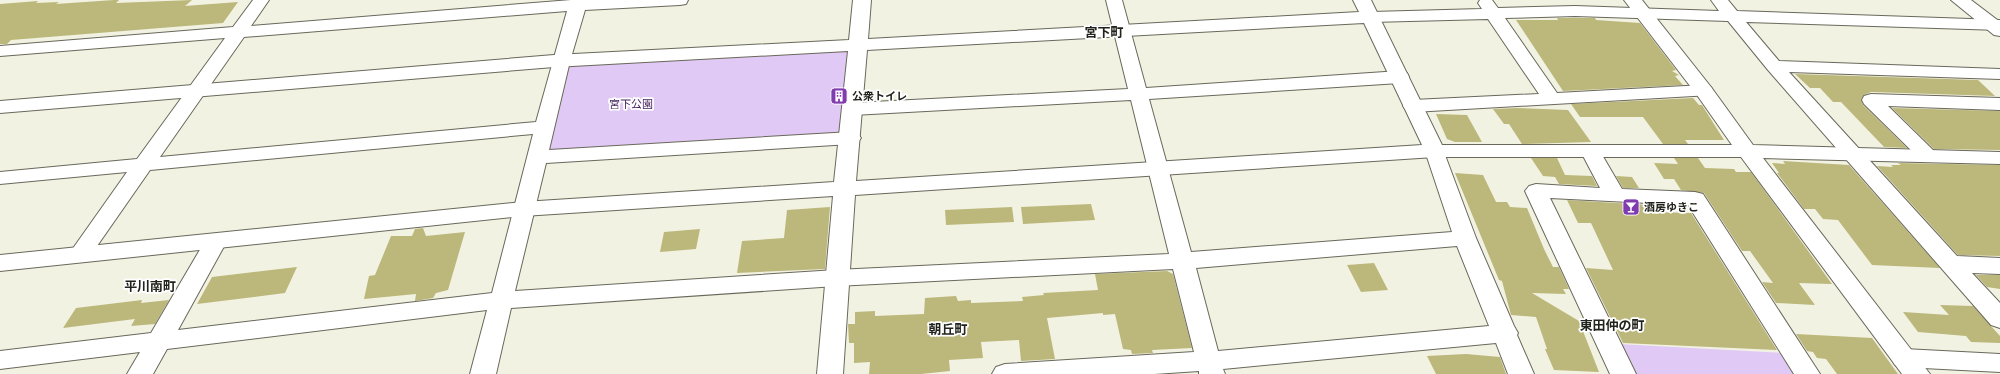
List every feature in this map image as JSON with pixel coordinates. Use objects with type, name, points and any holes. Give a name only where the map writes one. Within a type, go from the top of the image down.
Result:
[{"type":"street","points":[[80,254],[261,0]]},
{"type":"street","points":[[0,50],[578,2],[680,0]]},
{"type":"street","points":[[830,374],[836,278],[851,138],[862,0]]},
{"type":"street","points":[[1114,0],[1210,367]]},
{"type":"street","points":[[1719,0],[1774,66],[2000,319]]},
{"type":"street","points":[[1960,0],[1997,27]]},
{"type":"street","points":[[483,374],[561,61],[578,2]]},
{"type":"street","points":[[0,107],[561,61],[1122,30],[1367,8],[1488,6],[1575,11],[1638,6],[1733,17],[1997,27]]},
{"type":"street","points":[[1488,6],[1552,99]]},
{"type":"street","points":[[1638,6],[1704,91],[1747,151],[1910,366],[2000,363]]},
{"type":"street","points":[[1367,8],[1435,152],[1465,238],[1506,333],[1521,374]]},
{"type":"street","points":[[1774,66],[2000,74]]},
{"type":"street","points":[[853,109],[1139,94],[1400,78]]},
{"type":"street","points":[[1413,106],[1704,91]]},
{"type":"street","points":[[1927,155],[1871,100],[2000,104]]},
{"type":"street","points":[[0,178],[545,126]]},
{"type":"street","points":[[538,157],[851,138]]},
{"type":"street","points":[[0,263],[523,210],[1435,152],[1747,151],[2000,158]]},
{"type":"street","points":[[1590,152],[1615,195]]},
{"type":"street","points":[[1623,374],[1536,191],[1695,199],[1807,374]]},
{"type":"street","points":[[0,360],[501,300],[836,278],[1182,261],[1465,238]]},
{"type":"street","points":[[140,374],[216,241]]},
{"type":"street","points":[[1951,264],[2000,266]]},
{"type":"street","points":[[1005,374],[1210,367],[1506,333]]},
{"type":"green space","name":"宮下公園","points":[[845,50],[849,52],[842,132],[834,136],[551,152],[548,148],[568,68],[576,64]]},
{"type":"green space","points":[[1618,344],[1785,353],[1798,374],[1632,374]]},
{"type":"building","points":[[119,0],[116,3],[192,0],[185,6],[238,2],[223,23],[11,40],[7,44],[0,44],[0,4],[38,1],[36,3],[59,2],[56,4]]},
{"type":"building","points":[[1557,18],[1595,18],[1596,20],[1640,23],[1676,70],[1672,71],[1679,75],[1675,76],[1683,85],[1563,91],[1516,20],[1558,20]]},
{"type":"building","points":[[1795,74],[1978,80],[1995,96],[1871,92],[1864,95],[1861,99],[1863,105],[1907,148],[1884,147],[1841,102],[1833,102],[1820,88],[1810,88]]},
{"type":"building","points":[[1693,98],[1699,105],[1702,105],[1724,140],[1685,140],[1688,144],[1663,144],[1643,117],[1580,117],[1571,104]]},
{"type":"building","points":[[1517,108],[1568,110],[1591,142],[1522,144],[1509,124],[1504,124],[1493,109]]},
{"type":"building","points":[[1892,108],[2000,111],[2000,150],[1934,149]]},
{"type":"building","points":[[1436,114],[1467,115],[1482,142],[1455,142],[1447,139]]},
{"type":"building","points":[[1531,158],[1557,158],[1565,175],[1592,176],[1597,186],[1559,184],[1555,177],[1543,176]]},
{"type":"building","points":[[1674,158],[1698,158],[1705,168],[1734,169],[1736,172],[1751,172],[1832,284],[1799,283],[1815,305],[1776,303],[1762,282],[1773,283],[1750,251],[1742,251],[1704,193],[1681,190],[1674,179],[1664,179],[1654,163],[1678,164]]},
{"type":"building","points":[[1783,161],[1849,165],[1940,268],[1872,265],[1838,220],[1823,219],[1815,209],[1804,209],[1777,173],[1779,173],[1772,163],[1785,164]]},
{"type":"building","points":[[1898,163],[2000,165],[2000,256],[1958,255],[1877,166],[1893,167],[1891,165],[1901,165]]},
{"type":"building","points":[[1455,173],[1483,175],[1496,202],[1507,202],[1510,207],[1527,208],[1553,267],[1559,267],[1569,289],[1563,289],[1566,294],[1532,293],[1579,321],[1599,372],[1554,370],[1545,349],[1547,349],[1536,317],[1511,315],[1502,281],[1499,280]]},
{"type":"building","points":[[1616,176],[1632,177],[1639,188],[1623,188]]},
{"type":"building","points":[[1567,200],[1649,205],[1654,212],[1691,213],[1777,350],[1623,343],[1586,268],[1613,270],[1591,223],[1578,223]]},
{"type":"building","points":[[1091,204],[1095,220],[1023,224],[1021,207]]},
{"type":"building","points":[[830,207],[825,269],[737,273],[742,241],[784,238],[787,210]]},
{"type":"building","points":[[1012,207],[1014,222],[946,225],[945,210]]},
{"type":"building","points":[[423,228],[426,236],[465,232],[448,290],[436,293],[433,298],[415,301],[416,294],[364,299],[369,276],[375,275],[391,236],[412,236],[415,229]]},
{"type":"building","points":[[700,229],[696,249],[660,252],[664,232]]},
{"type":"building","points":[[1374,263],[1388,290],[1361,292],[1347,265]]},
{"type":"building","points":[[297,267],[285,293],[197,304],[212,277]]},
{"type":"building","points":[[1167,271],[1173,274],[1192,348],[1152,350],[1153,353],[1132,354],[1131,350],[1123,349],[1115,314],[1103,315],[1103,313],[1047,318],[1055,359],[1021,361],[1019,340],[981,342],[983,358],[949,360],[950,371],[921,374],[869,374],[870,362],[854,363],[854,343],[849,343],[848,324],[855,324],[855,312],[875,311],[875,316],[924,314],[925,298],[956,296],[958,301],[971,300],[971,303],[1023,301],[1022,297],[1044,295],[1043,293],[1098,290],[1095,274]]},
{"type":"building","points":[[1976,275],[2000,275],[2000,289],[1987,287]]},
{"type":"building","points":[[142,300],[141,303],[169,300],[155,324],[131,326],[135,319],[63,328],[76,308]]},
{"type":"building","points":[[1940,305],[1973,306],[2000,336],[2000,343],[1971,342],[1966,336],[1918,332],[1903,312],[1949,315]]},
{"type":"building","points":[[1796,334],[1872,338],[1898,374],[1837,374],[1826,359],[1817,358],[1813,352],[1807,351]]},
{"type":"building","points":[[1466,354],[1500,357],[1506,374],[1436,374],[1427,356]]},
{"type":"place","name":"公衆トイレ","points":[[839,96]]},
{"type":"place","name":"酒房ゆきこ","points":[[1631,207]]},
{"type":"district","name":"宮下町","points":[[1104,32]]},
{"type":"district","name":"平川南町","points":[[150,286]]},
{"type":"district","name":"東田仲の町","points":[[1612,325]]},
{"type":"district","name":"朝丘町","points":[[948,329]]}]
